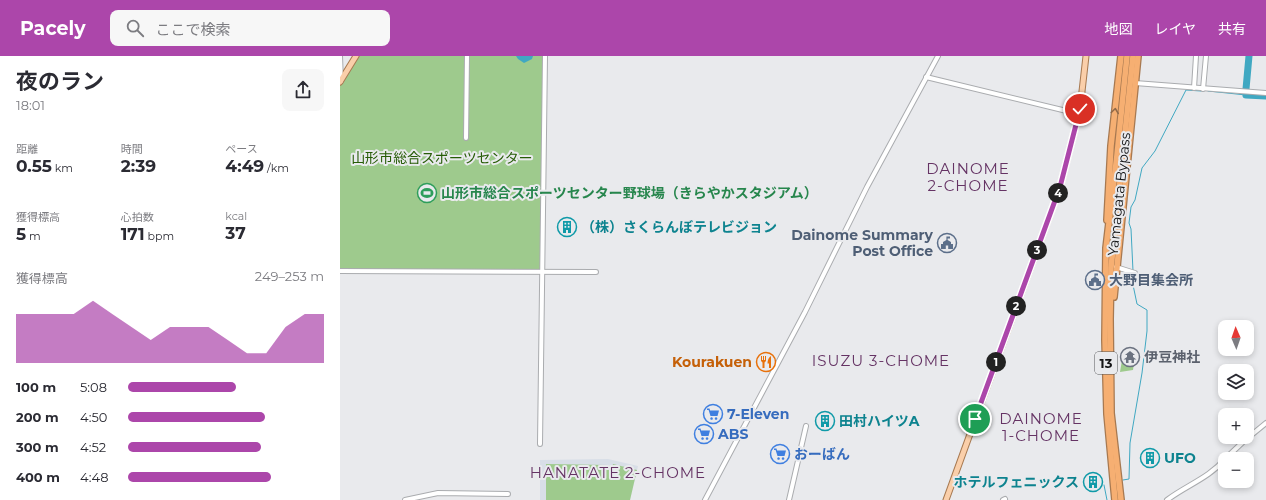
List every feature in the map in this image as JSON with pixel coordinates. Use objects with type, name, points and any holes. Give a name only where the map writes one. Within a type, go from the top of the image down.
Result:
[{"type":"highway","points":[[1106,248],[1111,146],[1121,56]]},
{"type":"highway","name":"Yamagata Bypass","points":[[1115,500],[1107,414],[1105,340],[1106,248],[1127,56]]},
{"type":"highway","name":"Yamagata Bypass","points":[[1121,500],[1111,413],[1110,348],[1114,267],[1133,56]]},
{"type":"highway","points":[[1114,267],[1138,56]]},
{"type":"main road","points":[[340,81],[356,56]]},
{"type":"main road","points":[[946,500],[1060,187],[1079,114],[1086,56]]},
{"type":"street","points":[[340,56],[340,81]]},
{"type":"street","points":[[466,138],[467,56]]},
{"type":"street","points":[[540,444],[545,56]]},
{"type":"street","points":[[705,500],[938,56]]},
{"type":"street","points":[[1194,88],[1196,56]]},
{"type":"street","points":[[1203,89],[1206,56]]},
{"type":"street","points":[[926,77],[1079,114]]},
{"type":"street","points":[[1135,83],[1266,93]]},
{"type":"street","points":[[1114,267],[1136,273]]},
{"type":"street","points":[[340,271],[596,272]]},
{"type":"street","points":[[1232,452],[1266,423]]},
{"type":"street","points":[[789,500],[806,426]]},
{"type":"street","points":[[1167,500],[1187,486],[1212,472],[1218,466]]},
{"type":"street","points":[[405,500],[438,493],[508,494]]},
{"type":"shaded area","points":[[608,459],[638,466],[630,500],[540,500],[540,460]]},
{"type":"green space","name":"山形市総合スポーツセンター","points":[[356,56],[545,56],[542,272],[340,271],[340,82]]},
{"type":"green space","points":[[1134,355],[1133,370],[1120,372],[1122,360],[1131,361]]},
{"type":"green space","points":[[546,464],[608,465],[612,467],[613,464],[637,470],[630,500],[546,500]]},
{"type":"water","points":[[516,56],[533,56],[532,59],[524,63]]},
{"type":"waterway","points":[[1246,89],[1249,56]]},
{"type":"waterway","points":[[1133,271],[1131,229],[1129,223],[1131,207],[1135,200],[1142,168],[1155,151],[1186,90],[1201,91]]},
{"type":"waterway","points":[[1208,91],[1246,95]]},
{"type":"waterway","points":[[1246,95],[1266,96]]},
{"type":"waterway","points":[[1123,480],[1129,479],[1130,443],[1142,373],[1147,331],[1147,310],[1137,304],[1132,280],[1133,274]]},
{"type":"waterway","points":[[1104,485],[1107,500]]},
{"type":"place","name":"山形市総合スポーツセンター野球場（きらやかスタジアム）","points":[[427,193]]},
{"type":"place","name":"（株）さくらんぼテレビジョン","points":[[567,227]]},
{"type":"place","name":"Dainome Summary Post Office","points":[[947,243]]},
{"type":"place","name":"大野目集会所","points":[[1095,280]]},
{"type":"place","name":"伊豆神社","points":[[1130,357]]},
{"type":"place","name":"Kourakuen","points":[[766,362]]},
{"type":"place","name":"7-Eleven","points":[[713,414]]},
{"type":"place","name":"田村ハイツA","points":[[825,421]]},
{"type":"place","name":"ABS","points":[[704,434]]},
{"type":"place","name":"おーばん","points":[[780,454]]},
{"type":"place","name":"UFO","points":[[1150,458]]},
{"type":"place","name":"ホテルフェニックス","points":[[1093,482]]},
{"type":"district","name":"DAINOME 2-CHOME","points":[[968,178]]},
{"type":"district","name":"ISUZU 3-CHOME","points":[[881,361]]},
{"type":"district","name":"DAINOME 1-CHOME","points":[[1041,428]]},
{"type":"district","name":"HANATATE 2-CHOME","points":[[618,473]]},
{"type":"route","points":[[975,419],[1060,187],[1080,109]]}]
